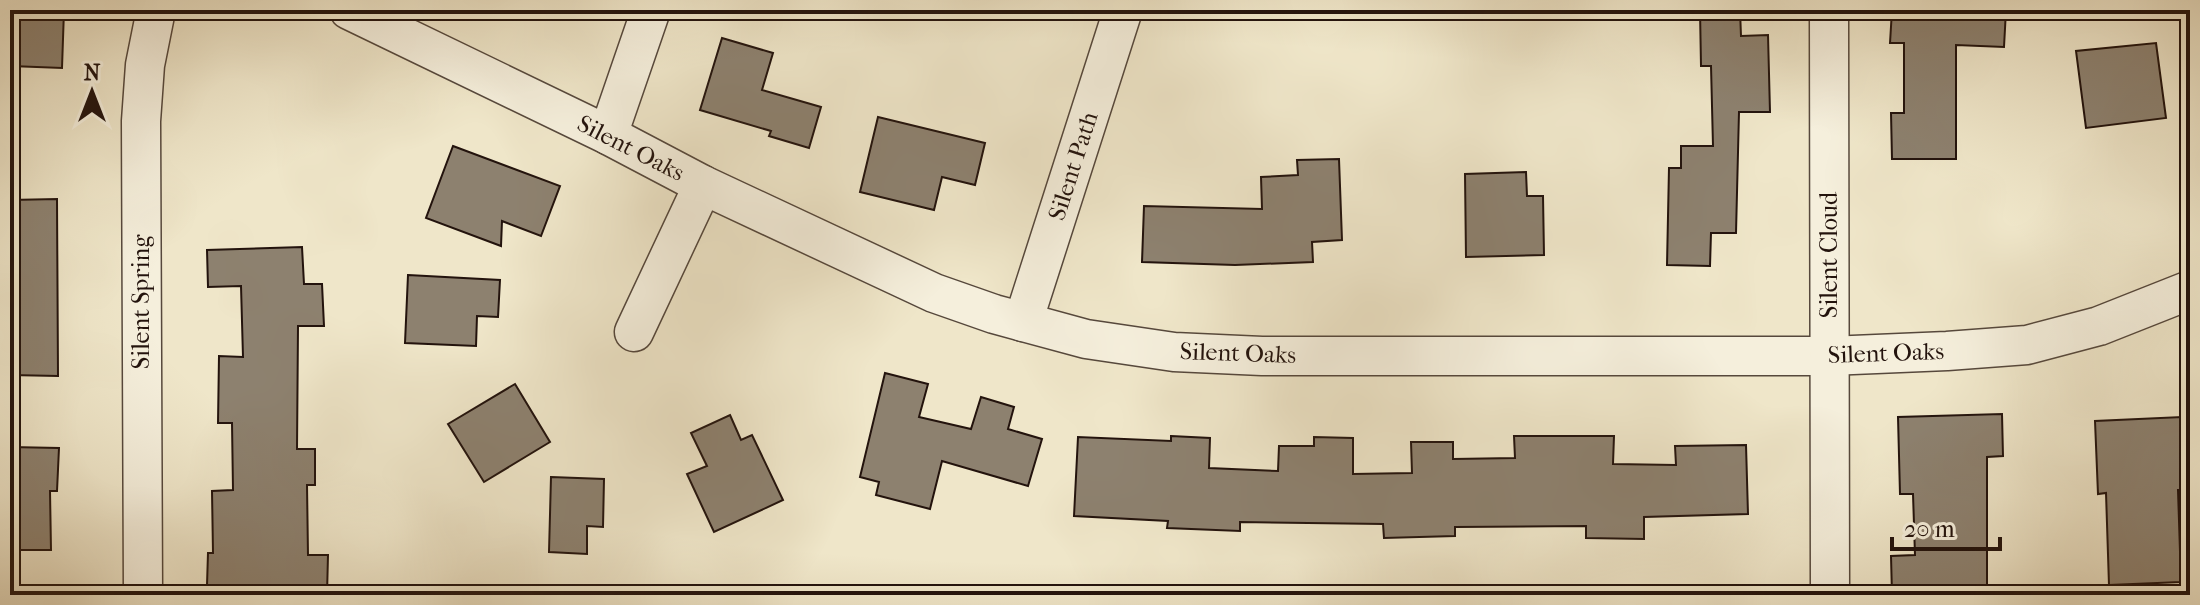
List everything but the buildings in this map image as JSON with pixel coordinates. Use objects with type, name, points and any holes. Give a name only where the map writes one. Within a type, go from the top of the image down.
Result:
[{"type":"street","name":"Silent Spring","points":[[143,595],[141,121],[145,65],[156,10]]},
{"type":"street","name":"Silent Oaks","points":[[349,10],[608,135],[703,185],[934,293],[1086,339],[1174,352],[1232,355],[1829,356],[2027,345],[2099,326],[2190,290]]},
{"type":"street","points":[[608,135],[651,10]]},
{"type":"street","name":"Silent Path","points":[[1023,322],[1123,10]]},
{"type":"street","name":"Silent Cloud","points":[[1829,10],[1830,595]]},
{"type":"street","points":[[634,332],[703,185]]}]
